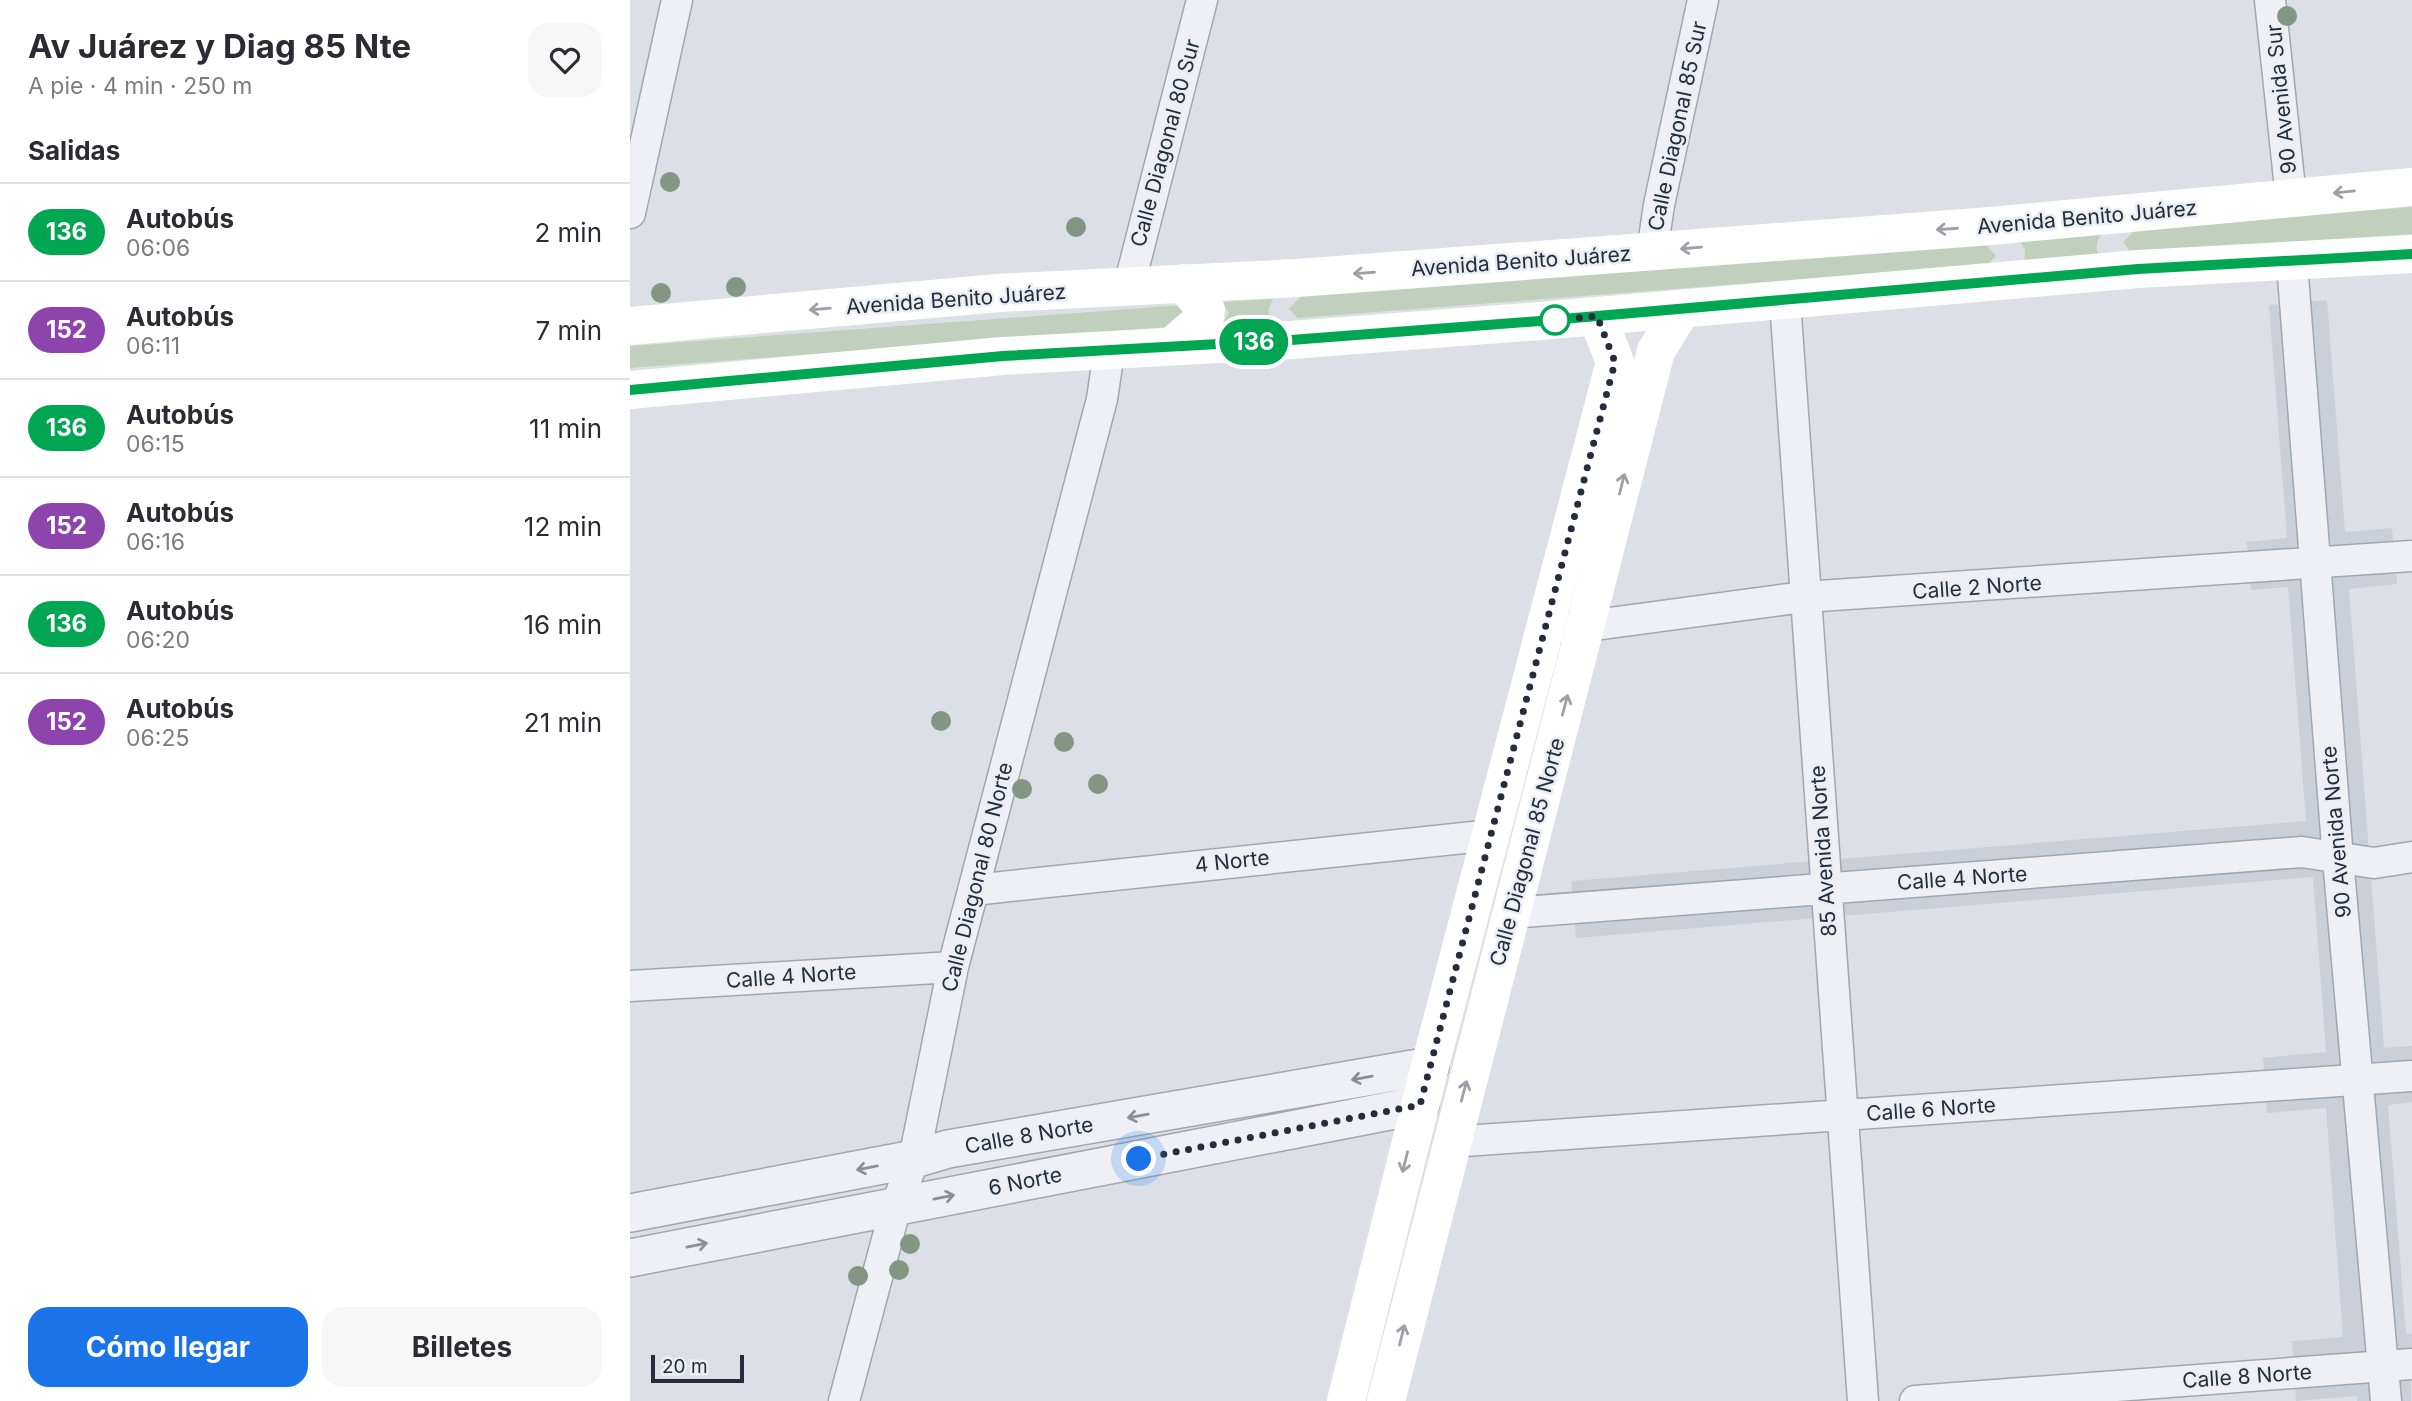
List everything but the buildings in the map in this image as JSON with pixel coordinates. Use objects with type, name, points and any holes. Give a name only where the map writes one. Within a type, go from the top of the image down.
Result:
[{"type":"main road","name":"Avenida Benito Juárez","points":[[630,326],[999,293],[1297,278],[1991,226],[2412,187]]},
{"type":"main road","points":[[2137,213],[2111,238],[2113,247],[2138,269]]},
{"type":"main road","points":[[1986,283],[2009,259],[2008,250],[1991,226]]},
{"type":"main road","points":[[630,390],[1003,356],[1291,340],[1784,301],[2138,269],[2292,263],[2412,254]]},
{"type":"main road","points":[[1291,340],[1278,306],[1297,278]]},
{"type":"main road","points":[[1172,346],[1205,318],[1206,310],[1183,283]]},
{"type":"main road","name":"Calle Diagonal 85 Norte","points":[[1385,1401],[1656,351],[1682,309]]},
{"type":"main road","name":"Calle Diagonal 85 Norte","points":[[1346,1401],[1430,1066],[1615,362],[1597,316]]},
{"type":"street","points":[[630,213],[677,0]]},
{"type":"street","name":"Calle Diagonal 80 Sur","points":[[1129,286],[1202,0]]},
{"type":"street","name":"Calle Diagonal 85 Sur","points":[[1652,251],[1659,205],[1703,0]]},
{"type":"street","name":"90 Avenida Sur","points":[[2270,0],[2291,198]]},
{"type":"street","name":"90 Avenida Norte","points":[[2292,263],[2357,1078],[2398,1364],[2385,1401]]},
{"type":"street","name":"85 Avenida Norte","points":[[1784,301],[1863,1401]]},
{"type":"street","name":"Calle Diagonal 80 Norte","points":[[844,1401],[896,1206],[914,1159],[953,967],[1102,399],[1109,352]]},
{"type":"street","name":"Calle 2 Norte","points":[[1544,631],[1804,597],[2412,556]]},
{"type":"street","name":"4 Norte","points":[[973,890],[1492,835]]},
{"type":"street","name":"Calle 4 Norte","points":[[1510,913],[2302,852],[2374,863],[2412,857]]},
{"type":"street","name":"Calle 4 Norte","points":[[630,986],[953,967]]},
{"type":"street","name":"Calle 8 Norte","points":[[630,1213],[914,1159],[948,1149],[1430,1066]]},
{"type":"street","name":"Calle 6 Norte","points":[[1451,1142],[2412,1076]]},
{"type":"street","name":"6 Norte","points":[[630,1258],[1420,1105]]},
{"type":"street","name":"Calle 8 Norte","points":[[1915,1401],[2398,1364]]},
{"type":"shaded area","points":[[2327,300],[2345,532],[2392,528],[2397,584],[2349,589],[2384,1048],[2412,1046],[2412,1102],[2388,1105],[2406,1334],[2412,1334],[2411,1401],[2357,1401],[2357,1396],[2296,1401],[2292,1341],[2343,1337],[2326,1108],[2267,1113],[2263,1058],[2326,1052],[2313,877],[1576,938],[1571,881],[2306,821],[2288,587],[2251,590],[2247,542],[2287,538],[2269,305]]},
{"type":"green space","points":[[2412,207],[2412,234],[2131,253],[2123,242],[2137,228]]},
{"type":"green space","points":[[2102,233],[2097,245],[2101,258],[2024,265],[2025,249],[2019,241]]},
{"type":"green space","points":[[1986,244],[1996,256],[1987,265],[1298,318],[1289,309],[1301,296]]},
{"type":"green space","points":[[1273,299],[1268,310],[1272,322],[1221,326],[1229,313],[1222,302]]},
{"type":"green space","points":[[1184,305],[1182,326],[630,368],[630,346]]},
{"type":"bus line","name":"136","points":[[630,390],[1003,356],[1109,352],[1540,321],[2138,269],[2292,263],[2412,254]]},
{"type":"route","points":[[1139,1159],[1420,1105],[1615,362],[1597,316],[1555,320]]}]
